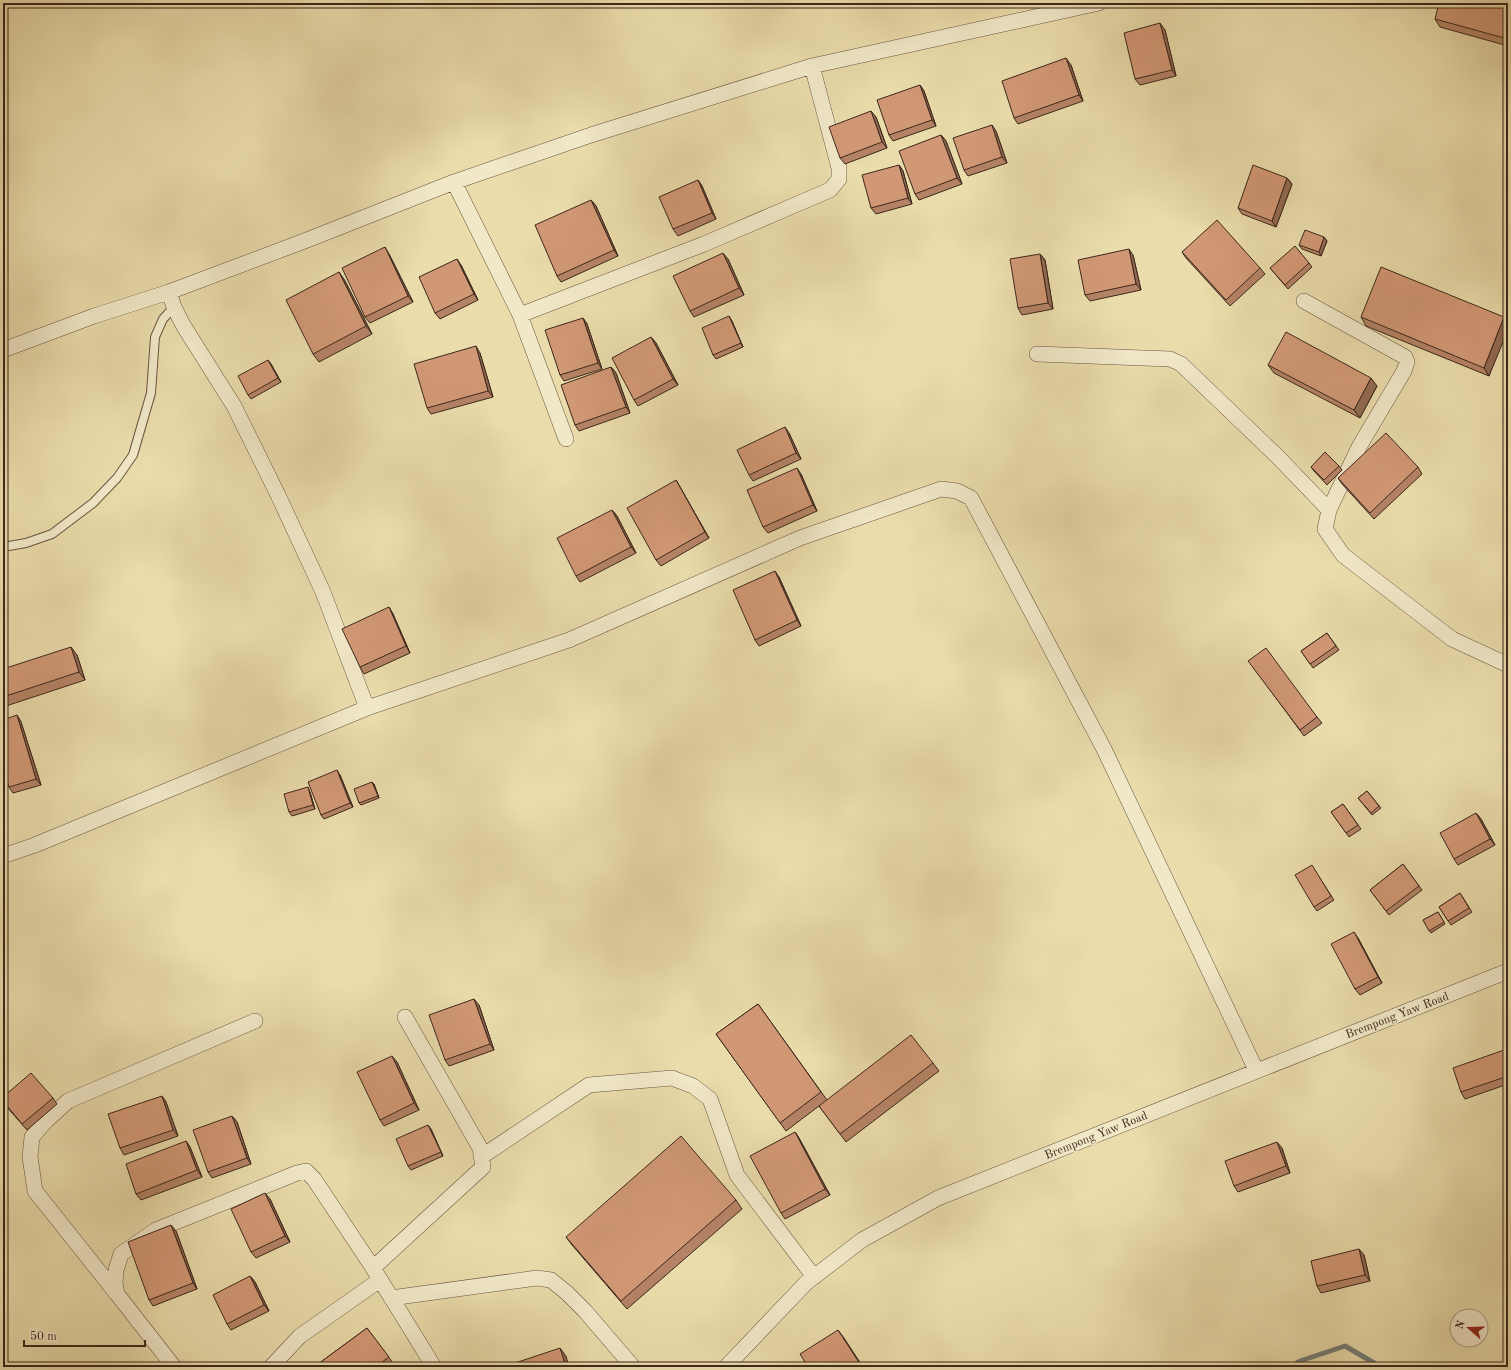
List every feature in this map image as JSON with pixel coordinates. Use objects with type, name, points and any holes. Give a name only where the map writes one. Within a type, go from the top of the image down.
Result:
[{"type":"street","points":[[3,350],[94,316],[169,292],[454,182],[591,135],[812,66],[1099,3]]},
{"type":"street","points":[[520,315],[704,244],[830,190],[839,179],[839,168],[812,66]]},
{"type":"street","points":[[454,182],[520,315],[566,439]]},
{"type":"street","points":[[169,292],[174,308],[183,325],[234,406],[278,495],[323,592],[367,708]]},
{"type":"street","points":[[1304,301],[1405,357],[1407,362],[1404,371],[1359,447],[1329,510],[1325,529],[1343,555],[1452,639],[1508,665]]},
{"type":"street","points":[[1037,354],[1170,358],[1176,361],[1190,372],[1277,456],[1329,510]]},
{"type":"street","points":[[3,856],[35,846],[367,708],[569,640],[800,538],[941,489],[957,491],[971,498],[1104,749],[1256,1070]]},
{"type":"street","name":"Brempong Yaw Road","points":[[726,1367],[806,1282],[862,1240],[938,1198],[1256,1070],[1508,971]]},
{"type":"street","points":[[271,1367],[300,1336],[377,1274],[483,1167],[480,1148],[405,1017]]},
{"type":"street","points":[[174,1367],[35,1191],[30,1157],[32,1137],[68,1101],[255,1021]]},
{"type":"street","points":[[481,1157],[589,1085],[672,1078],[693,1086],[710,1100],[737,1175],[814,1276]]},
{"type":"street","points":[[117,1294],[115,1283],[116,1270],[121,1254],[156,1230],[297,1173],[306,1171],[314,1179],[377,1274],[434,1367]]},
{"type":"street","points":[[391,1298],[537,1278],[551,1280],[585,1311],[633,1367]]},
{"type":"lane","points":[[3,547],[26,543],[52,534],[93,503],[117,478],[132,455],[151,393],[155,337],[163,319],[174,308]]},
{"type":"building","points":[[1439,3],[1508,3],[1508,39],[1435,19]]},
{"type":"building","points":[[1160,23],[1172,70],[1135,79],[1124,33]]},
{"type":"building","points":[[1066,58],[1079,95],[1014,118],[1002,81]]},
{"type":"building","points":[[920,85],[932,120],[889,135],[877,100]]},
{"type":"building","points":[[871,111],[882,142],[840,158],[829,127]]},
{"type":"building","points":[[992,125],[1002,157],[964,170],[953,138]]},
{"type":"building","points":[[941,135],[957,178],[915,194],[899,151]]},
{"type":"building","points":[[899,165],[908,198],[871,208],[862,175]]},
{"type":"building","points":[[1253,165],[1287,178],[1272,221],[1238,208]]},
{"type":"building","points":[[698,180],[712,213],[673,229],[659,197]]},
{"type":"building","points":[[591,200],[614,250],[557,276],[535,225]]},
{"type":"building","points":[[1217,220],[1260,268],[1226,300],[1182,252]]},
{"type":"building","points":[[1305,230],[1324,237],[1319,252],[1299,245]]},
{"type":"building","points":[[1295,246],[1309,263],[1285,285],[1270,268]]},
{"type":"building","points":[[385,247],[408,296],[365,317],[342,268]]},
{"type":"building","points":[[1129,249],[1136,284],[1085,295],[1078,260]]},
{"type":"building","points":[[723,253],[739,288],[690,311],[673,276]]},
{"type":"building","points":[[1040,254],[1048,303],[1018,308],[1010,259]]},
{"type":"building","points":[[457,259],[474,294],[435,313],[419,277]]},
{"type":"building","points":[[1381,267],[1504,317],[1484,368],[1361,317]]},
{"type":"building","points":[[339,272],[366,326],[313,354],[286,300]]},
{"type":"building","points":[[729,316],[741,343],[713,355],[702,328]]},
{"type":"building","points":[[583,318],[598,363],[560,375],[545,330]]},
{"type":"building","points":[[1286,332],[1371,378],[1354,410],[1268,365]]},
{"type":"building","points":[[651,337],[673,379],[634,400],[612,358]]},
{"type":"building","points":[[476,346],[488,391],[427,408],[414,364]]},
{"type":"building","points":[[268,360],[278,378],[248,395],[238,376]]},
{"type":"building","points":[[611,367],[626,407],[575,425],[561,385]]},
{"type":"building","points":[[785,427],[796,453],[749,475],[737,450]]},
{"type":"building","points":[[1386,433],[1418,467],[1370,513],[1338,478]]},
{"type":"building","points":[[1325,452],[1339,466],[1324,480],[1311,467]]},
{"type":"building","points":[[797,468],[813,505],[763,527],[747,490]]},
{"type":"building","points":[[676,480],[705,532],[656,560],[627,508]]},
{"type":"building","points":[[612,510],[631,547],[576,576],[557,538]]},
{"type":"building","points":[[775,571],[797,620],[755,640],[733,590]]},
{"type":"building","points":[[389,607],[406,646],[360,667],[342,629]]},
{"type":"building","points":[[1327,633],[1336,646],[1310,664],[1301,651]]},
{"type":"building","points":[[71,647],[79,672],[3,697],[3,669]]},
{"type":"building","points":[[1266,648],[1317,717],[1300,730],[1248,661]]},
{"type":"building","points":[[17,715],[36,779],[9,787],[3,768],[3,720]]},
{"type":"building","points":[[337,770],[350,803],[321,815],[308,782]]},
{"type":"building","points":[[372,782],[378,796],[359,803],[354,789]]},
{"type":"building","points":[[308,787],[313,805],[289,812],[284,794]]},
{"type":"building","points":[[1367,791],[1379,806],[1371,813],[1358,798]]},
{"type":"building","points":[[1343,804],[1358,825],[1346,833],[1331,812]]},
{"type":"building","points":[[1476,813],[1490,839],[1454,859],[1440,833]]},
{"type":"building","points":[[1403,864],[1419,886],[1386,911],[1370,890]]},
{"type":"building","points":[[1312,865],[1331,896],[1314,907],[1295,875]]},
{"type":"building","points":[[1460,893],[1469,908],[1448,921],[1439,907]]},
{"type":"building","points":[[1438,912],[1444,922],[1429,931],[1423,920]]},
{"type":"building","points":[[1354,932],[1378,977],[1355,989],[1331,944]]},
{"type":"building","points":[[474,999],[490,1044],[445,1060],[429,1015]]},
{"type":"building","points":[[758,1004],[821,1092],[780,1123],[716,1034]]},
{"type":"building","points":[[911,1035],[933,1063],[840,1134],[819,1106]]},
{"type":"building","points":[[1504,1050],[1508,1062],[1508,1076],[1461,1092],[1453,1068]]},
{"type":"building","points":[[392,1056],[414,1103],[380,1120],[357,1072]]},
{"type":"building","points":[[31,1073],[53,1098],[22,1124],[3,1101],[3,1097]]},
{"type":"building","points":[[162,1096],[173,1130],[120,1148],[108,1114]]},
{"type":"building","points":[[232,1116],[247,1158],[208,1172],[193,1130]]},
{"type":"building","points":[[428,1125],[441,1152],[408,1166],[396,1139]]},
{"type":"building","points":[[795,1132],[825,1189],[781,1213],[750,1156]]},
{"type":"building","points":[[681,1136],[736,1200],[621,1301],[566,1237]]},
{"type":"building","points":[[186,1141],[197,1170],[136,1194],[126,1164]]},
{"type":"building","points":[[1277,1142],[1286,1166],[1234,1186],[1225,1161]]},
{"type":"building","points":[[265,1193],[285,1236],[251,1252],[231,1209]]},
{"type":"building","points":[[171,1225],[193,1283],[149,1300],[128,1242]]},
{"type":"building","points":[[1359,1249],[1365,1275],[1317,1286],[1311,1261]]},
{"type":"building","points":[[250,1276],[264,1305],[227,1324],[213,1295]]},
{"type":"building","points":[[367,1328],[389,1357],[375,1367],[314,1367]]},
{"type":"building","points":[[838,1330],[862,1367],[808,1367],[800,1354]]},
{"type":"building","points":[[560,1348],[566,1367],[503,1367]]},
{"type":"waterway","points":[[1291,1367],[1300,1361],[1345,1346],[1381,1367]]}]
